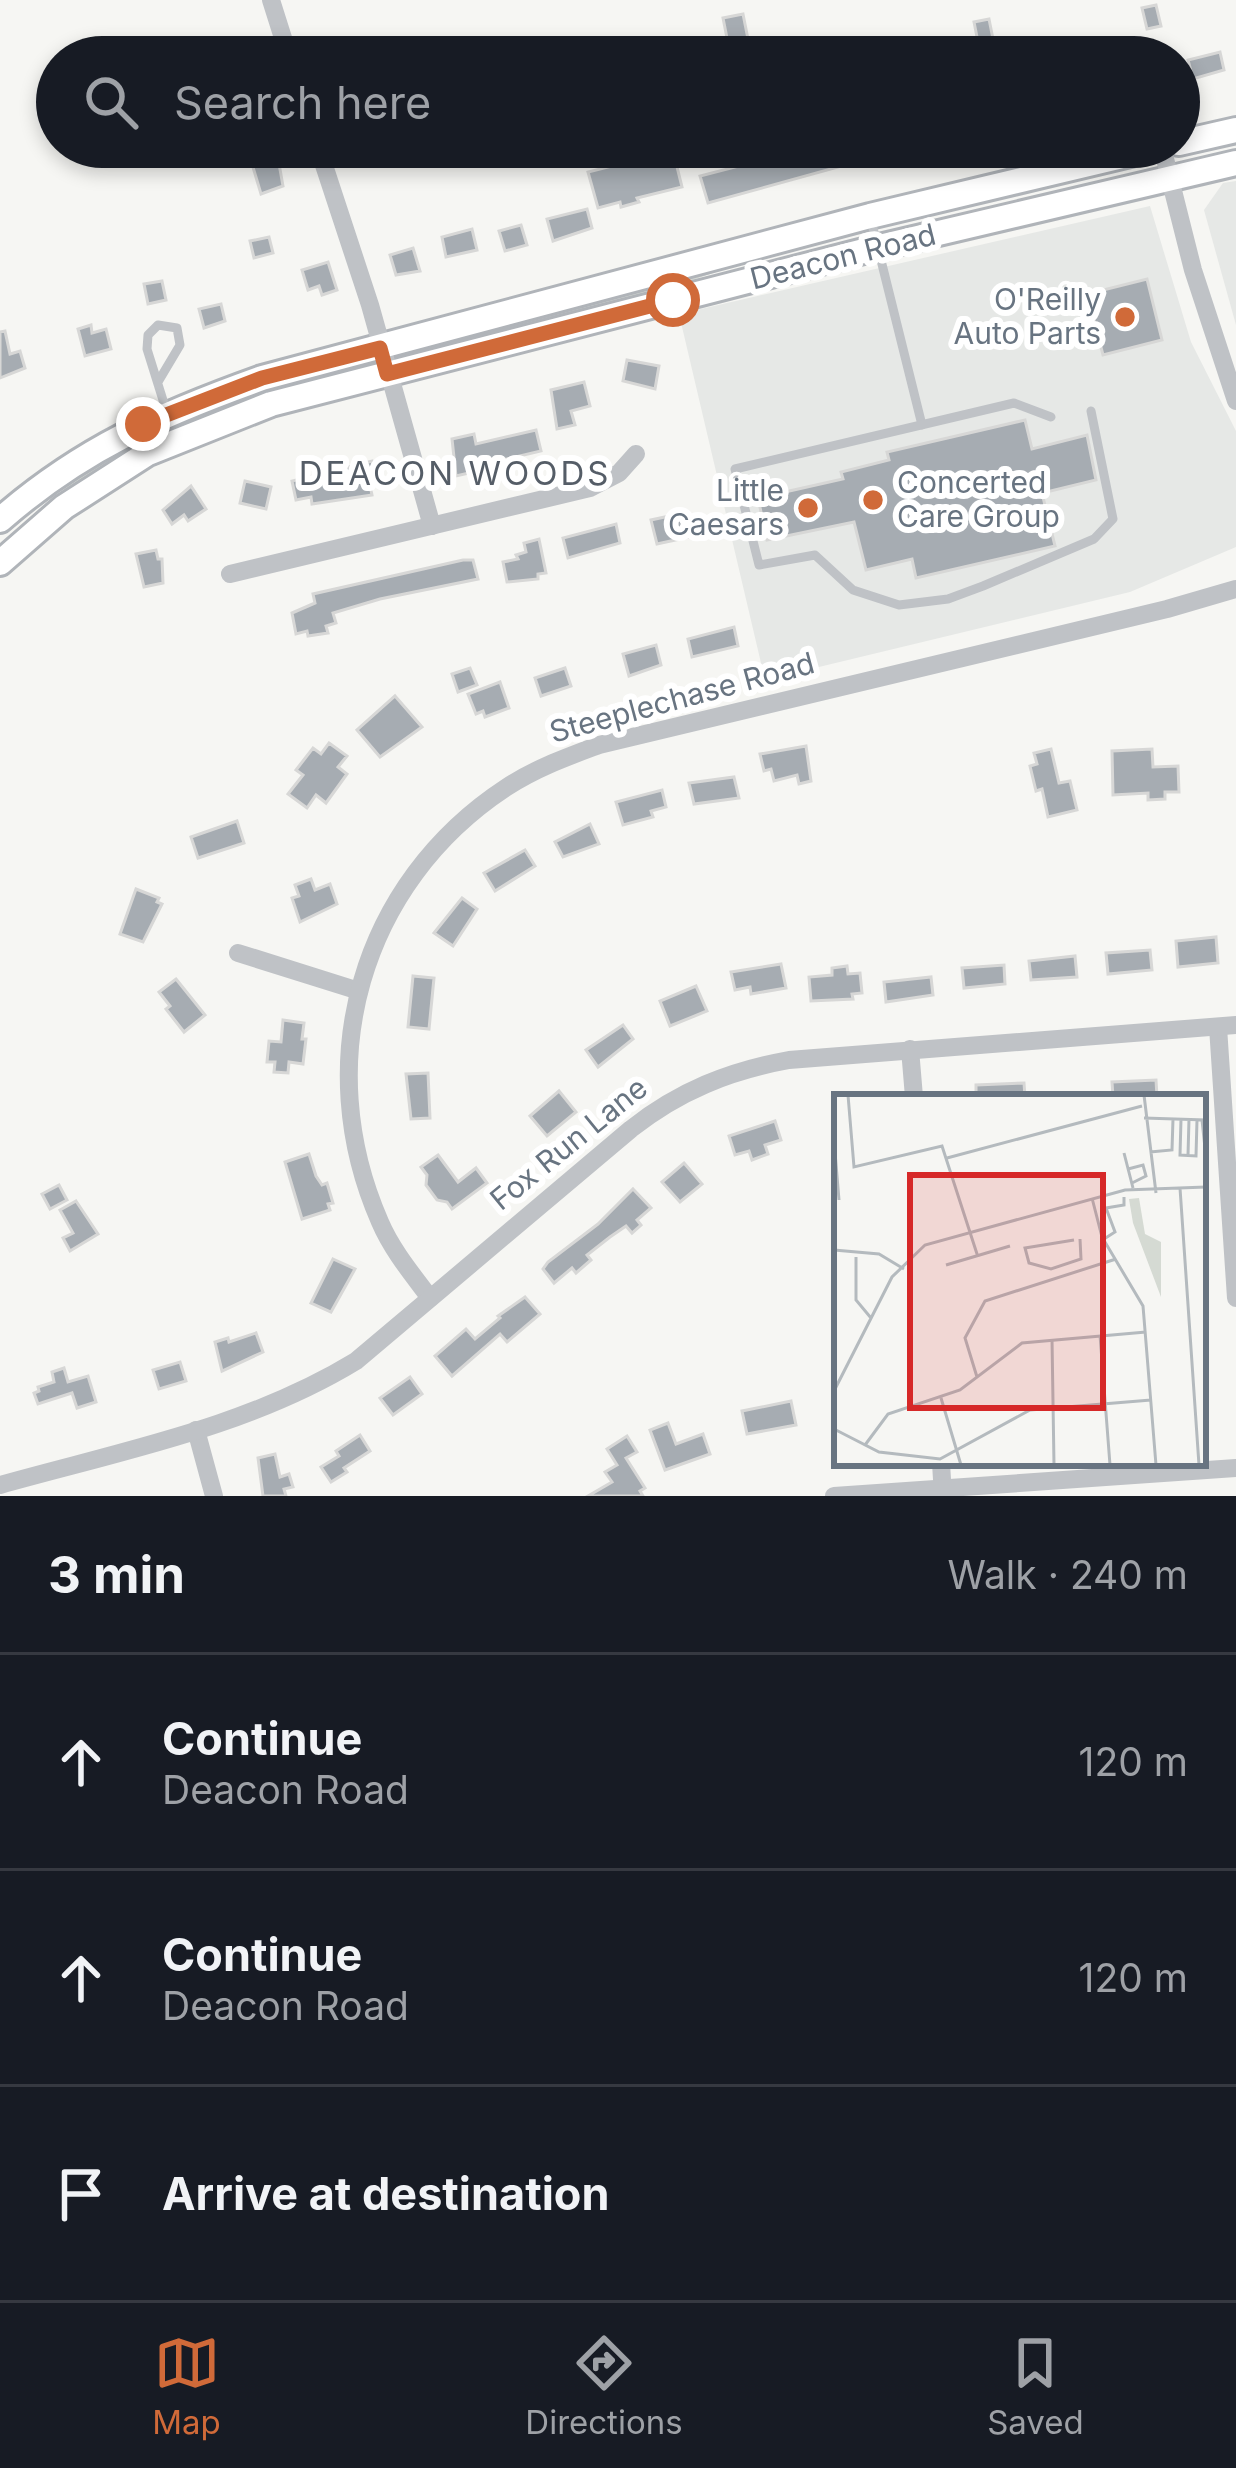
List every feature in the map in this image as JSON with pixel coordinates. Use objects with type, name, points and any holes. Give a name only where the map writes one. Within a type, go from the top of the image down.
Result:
[{"type":"main road","points":[[1200,138],[1236,130]]},
{"type":"main road","name":"Deacon Road","points":[[0,563],[64,507],[148,453],[271,404],[879,247],[1236,163]]},
{"type":"main road","name":"Deacon Road","points":[[0,520],[45,481],[92,451],[167,413],[262,378],[1074,168]]},
{"type":"street","points":[[271,0],[282,36]]},
{"type":"street","points":[[324,168],[432,526]]},
{"type":"street","points":[[1167,168],[1193,269],[1236,401]]},
{"type":"street","points":[[230,574],[590,488],[619,472],[636,454]]},
{"type":"street","name":"Steeplechase Road","points":[[430,1298],[382,1226],[356,1151],[346,1085],[348,1048],[359,991],[389,913],[420,868],[477,809],[534,771],[598,745],[1236,589]]},
{"type":"street","points":[[238,953],[359,991]]},
{"type":"street","points":[[1227,1026],[1236,1298]]},
{"type":"street","name":"Fox Run Lane","points":[[0,1485],[196,1430],[283,1401],[320,1382],[356,1360],[631,1129],[686,1092],[717,1078],[789,1060],[1227,1026]]},
{"type":"street","points":[[910,1049],[914,1094]]},
{"type":"street","points":[[196,1430],[214,1496]]},
{"type":"street","points":[[834,1496],[1236,1468]]},
{"type":"lane","points":[[870,217],[922,424]]},
{"type":"lane","points":[[158,382],[180,345],[177,328],[169,324],[158,325],[148,335],[147,349],[167,413]]},
{"type":"lane","points":[[1051,417],[1014,403],[735,469],[759,565],[814,555],[853,590],[899,605],[948,599],[1094,539],[1113,519],[1091,411]]},
{"type":"shaded area","points":[[1236,181],[1236,325],[1204,210],[1223,183]]},
{"type":"shaded area","points":[[1150,206],[1191,342],[1236,431],[1236,547],[1130,592],[765,680],[679,314]]},
{"type":"shaded area","points":[[751,260],[628,302],[490,337],[621,291]]},
{"type":"shaded area","points":[[237,399],[145,445],[35,514],[88,469],[146,432]]},
{"type":"building","points":[[1156,5],[1161,26],[1147,29],[1142,8]]},
{"type":"building","points":[[743,14],[747,36],[727,36],[723,18]]},
{"type":"building","points":[[989,19],[992,36],[977,36],[974,22]]},
{"type":"building","points":[[1220,52],[1224,70],[1200,77],[1200,57]]},
{"type":"building","points":[[253,168],[280,168],[283,186],[261,194]]},
{"type":"building","points":[[677,168],[682,187],[621,207],[620,202],[598,208],[588,172]]},
{"type":"building","points":[[731,168],[835,168],[708,203],[700,176]]},
{"type":"building","points":[[587,209],[592,228],[553,241],[547,219]]},
{"type":"building","points":[[521,225],[527,245],[505,251],[499,231]]},
{"type":"building","points":[[472,229],[477,250],[446,257],[442,237]]},
{"type":"building","points":[[269,237],[273,253],[254,258],[250,241]]},
{"type":"building","points":[[413,248],[420,271],[396,275],[390,255]]},
{"type":"building","points":[[328,262],[337,290],[322,295],[319,286],[308,290],[302,270]]},
{"type":"building","name":"O'Reilly Auto Parts","points":[[1147,279],[1162,340],[1103,355],[1087,294]]},
{"type":"building","points":[[162,281],[166,300],[148,304],[144,284]]},
{"type":"building","points":[[221,304],[225,321],[204,328],[199,309]]},
{"type":"building","points":[[91,325],[92,333],[106,329],[111,349],[85,356],[78,329]]},
{"type":"building","points":[[5,331],[10,354],[20,351],[25,368],[0,378],[0,332]]},
{"type":"building","points":[[627,360],[659,366],[655,389],[623,381]]},
{"type":"building","points":[[584,382],[590,406],[571,411],[575,425],[557,429],[551,390]]},
{"type":"building","points":[[1025,420],[1032,449],[1087,435],[1096,480],[1042,493],[1055,546],[916,578],[912,559],[866,570],[854,522],[767,540],[758,498],[843,479],[841,472],[889,460],[887,452]]},
{"type":"building","points":[[536,430],[541,451],[456,476],[452,439],[474,434],[476,444]]},
{"type":"building","points":[[372,461],[376,480],[369,481],[372,495],[312,504],[311,497],[296,500],[292,481]]},
{"type":"building","points":[[245,481],[271,487],[266,509],[240,503]]},
{"type":"building","points":[[191,486],[206,509],[188,521],[184,515],[172,524],[163,510]]},
{"type":"building","points":[[683,513],[689,537],[657,544],[651,520]]},
{"type":"building","points":[[616,524],[620,543],[568,558],[563,538]]},
{"type":"building","points":[[539,539],[546,573],[538,574],[538,579],[507,582],[503,562],[518,559],[516,555],[526,552],[524,543]]},
{"type":"building","points":[[156,550],[162,559],[163,583],[144,587],[136,554]]},
{"type":"building","points":[[473,560],[478,579],[333,613],[336,623],[326,626],[328,633],[296,634],[292,613],[315,603],[313,594]]},
{"type":"building","points":[[734,627],[738,646],[692,657],[688,639]]},
{"type":"building","points":[[656,645],[661,665],[629,676],[623,654]]},
{"type":"building","points":[[470,668],[477,685],[458,692],[452,674]]},
{"type":"building","points":[[565,668],[571,686],[541,696],[535,678]]},
{"type":"building","points":[[500,682],[509,708],[485,717],[483,711],[476,714],[468,694]]},
{"type":"building","points":[[395,696],[422,727],[380,757],[357,730]]},
{"type":"building","points":[[329,743],[347,756],[338,767],[347,774],[326,803],[316,795],[307,808],[288,794],[303,775],[296,770],[313,748],[321,754]]},
{"type":"building","points":[[806,746],[811,781],[799,784],[797,775],[774,781],[771,769],[764,771],[760,754]]},
{"type":"building","points":[[1051,749],[1059,783],[1070,781],[1077,810],[1048,817],[1042,789],[1036,791],[1030,766],[1037,764],[1034,753]]},
{"type":"building","points":[[1152,749],[1153,767],[1178,766],[1179,792],[1148,800],[1148,793],[1113,795],[1112,751]]},
{"type":"building","points":[[734,777],[739,798],[694,804],[689,783]]},
{"type":"building","points":[[662,790],[666,807],[651,811],[653,817],[623,825],[616,802]]},
{"type":"building","points":[[237,821],[244,843],[198,858],[191,837]]},
{"type":"building","points":[[590,824],[599,844],[563,857],[555,842]]},
{"type":"building","points":[[525,850],[535,866],[495,891],[484,873]]},
{"type":"building","points":[[311,879],[315,890],[330,884],[337,904],[300,922],[292,898],[299,896],[295,885]]},
{"type":"building","points":[[136,889],[159,898],[162,904],[143,942],[120,934]]},
{"type":"building","points":[[462,898],[477,909],[453,946],[434,933]]},
{"type":"building","points":[[1216,937],[1218,963],[1178,967],[1176,941]]},
{"type":"building","points":[[1150,950],[1152,970],[1108,974],[1106,953]]},
{"type":"building","points":[[1075,956],[1077,977],[1031,980],[1029,961]]},
{"type":"building","points":[[781,964],[786,988],[751,994],[750,987],[735,990],[731,972]]},
{"type":"building","points":[[1004,965],[1005,984],[964,988],[962,968]]},
{"type":"building","points":[[847,966],[848,974],[860,973],[862,993],[852,994],[853,999],[811,1001],[809,977],[832,975],[832,968]]},
{"type":"building","points":[[413,976],[434,978],[429,1029],[408,1027]]},
{"type":"building","points":[[931,977],[933,995],[886,1002],[884,982]]},
{"type":"building","points":[[176,979],[205,1015],[184,1032],[159,992]]},
{"type":"building","points":[[696,986],[707,1011],[670,1026],[660,1001]]},
{"type":"building","points":[[283,1020],[304,1023],[302,1039],[306,1039],[303,1064],[289,1062],[288,1073],[274,1072],[275,1062],[267,1062],[269,1041],[281,1042]]},
{"type":"building","points":[[623,1025],[633,1039],[598,1067],[586,1050]]},
{"type":"building","points":[[428,1073],[430,1118],[411,1119],[406,1074]]},
{"type":"building","points":[[1156,1080],[1157,1094],[1113,1094],[1112,1082]]},
{"type":"building","points":[[1024,1083],[1025,1094],[976,1094],[976,1085]]},
{"type":"building","points":[[559,1091],[576,1112],[547,1136],[530,1116]]},
{"type":"building","points":[[775,1121],[781,1140],[765,1145],[768,1154],[752,1160],[749,1151],[735,1155],[729,1136]]},
{"type":"building","points":[[309,1154],[333,1203],[328,1204],[330,1210],[302,1219],[285,1162]]},
{"type":"building","points":[[438,1155],[458,1182],[476,1168],[487,1183],[452,1209],[437,1200],[421,1167]]},
{"type":"building","points":[[684,1163],[702,1184],[680,1202],[662,1182]]},
{"type":"building","points":[[59,1185],[67,1200],[50,1209],[42,1194]]},
{"type":"building","points":[[633,1189],[651,1208],[637,1220],[641,1225],[632,1233],[626,1226],[587,1255],[591,1260],[576,1273],[572,1268],[554,1283],[543,1269],[548,1262],[598,1224]]},
{"type":"building","points":[[76,1201],[98,1234],[70,1251],[63,1238],[73,1233],[60,1210]]},
{"type":"building","points":[[333,1259],[355,1269],[331,1312],[311,1303]]},
{"type":"building","points":[[525,1297],[540,1314],[507,1342],[500,1334],[452,1376],[435,1356],[466,1329],[475,1339]]},
{"type":"building","points":[[256,1333],[263,1352],[222,1371],[215,1342]]},
{"type":"building","points":[[180,1362],[186,1381],[159,1389],[153,1370]]},
{"type":"building","points":[[64,1368],[68,1382],[88,1376],[96,1402],[77,1408],[72,1393],[38,1404],[34,1393],[38,1387],[54,1382],[52,1372]]},
{"type":"building","points":[[410,1377],[422,1394],[393,1415],[380,1398]]},
{"type":"building","points":[[791,1401],[796,1425],[747,1434],[742,1411]]},
{"type":"building","points":[[668,1423],[676,1444],[703,1434],[710,1454],[665,1470],[650,1430]]},
{"type":"building","points":[[360,1435],[370,1451],[331,1482],[321,1467]]},
{"type":"building","points":[[627,1436],[637,1452],[626,1458],[645,1488],[640,1491],[643,1496],[588,1496],[612,1482],[605,1472],[617,1465],[607,1449]]},
{"type":"building","points":[[275,1454],[280,1477],[289,1474],[293,1487],[284,1489],[286,1496],[263,1496],[258,1458]]},
{"type":"place","name":"O'Reilly Auto Parts","points":[[1125,317]]},
{"type":"place","name":"Concerted Care Group","points":[[873,500]]},
{"type":"place","name":"Little Caesars","points":[[808,508]]},
{"type":"district","name":"DEACON WOODS","points":[[455,473]]},
{"type":"route","points":[[143,424],[262,378],[380,348],[387,374],[673,300]]}]
